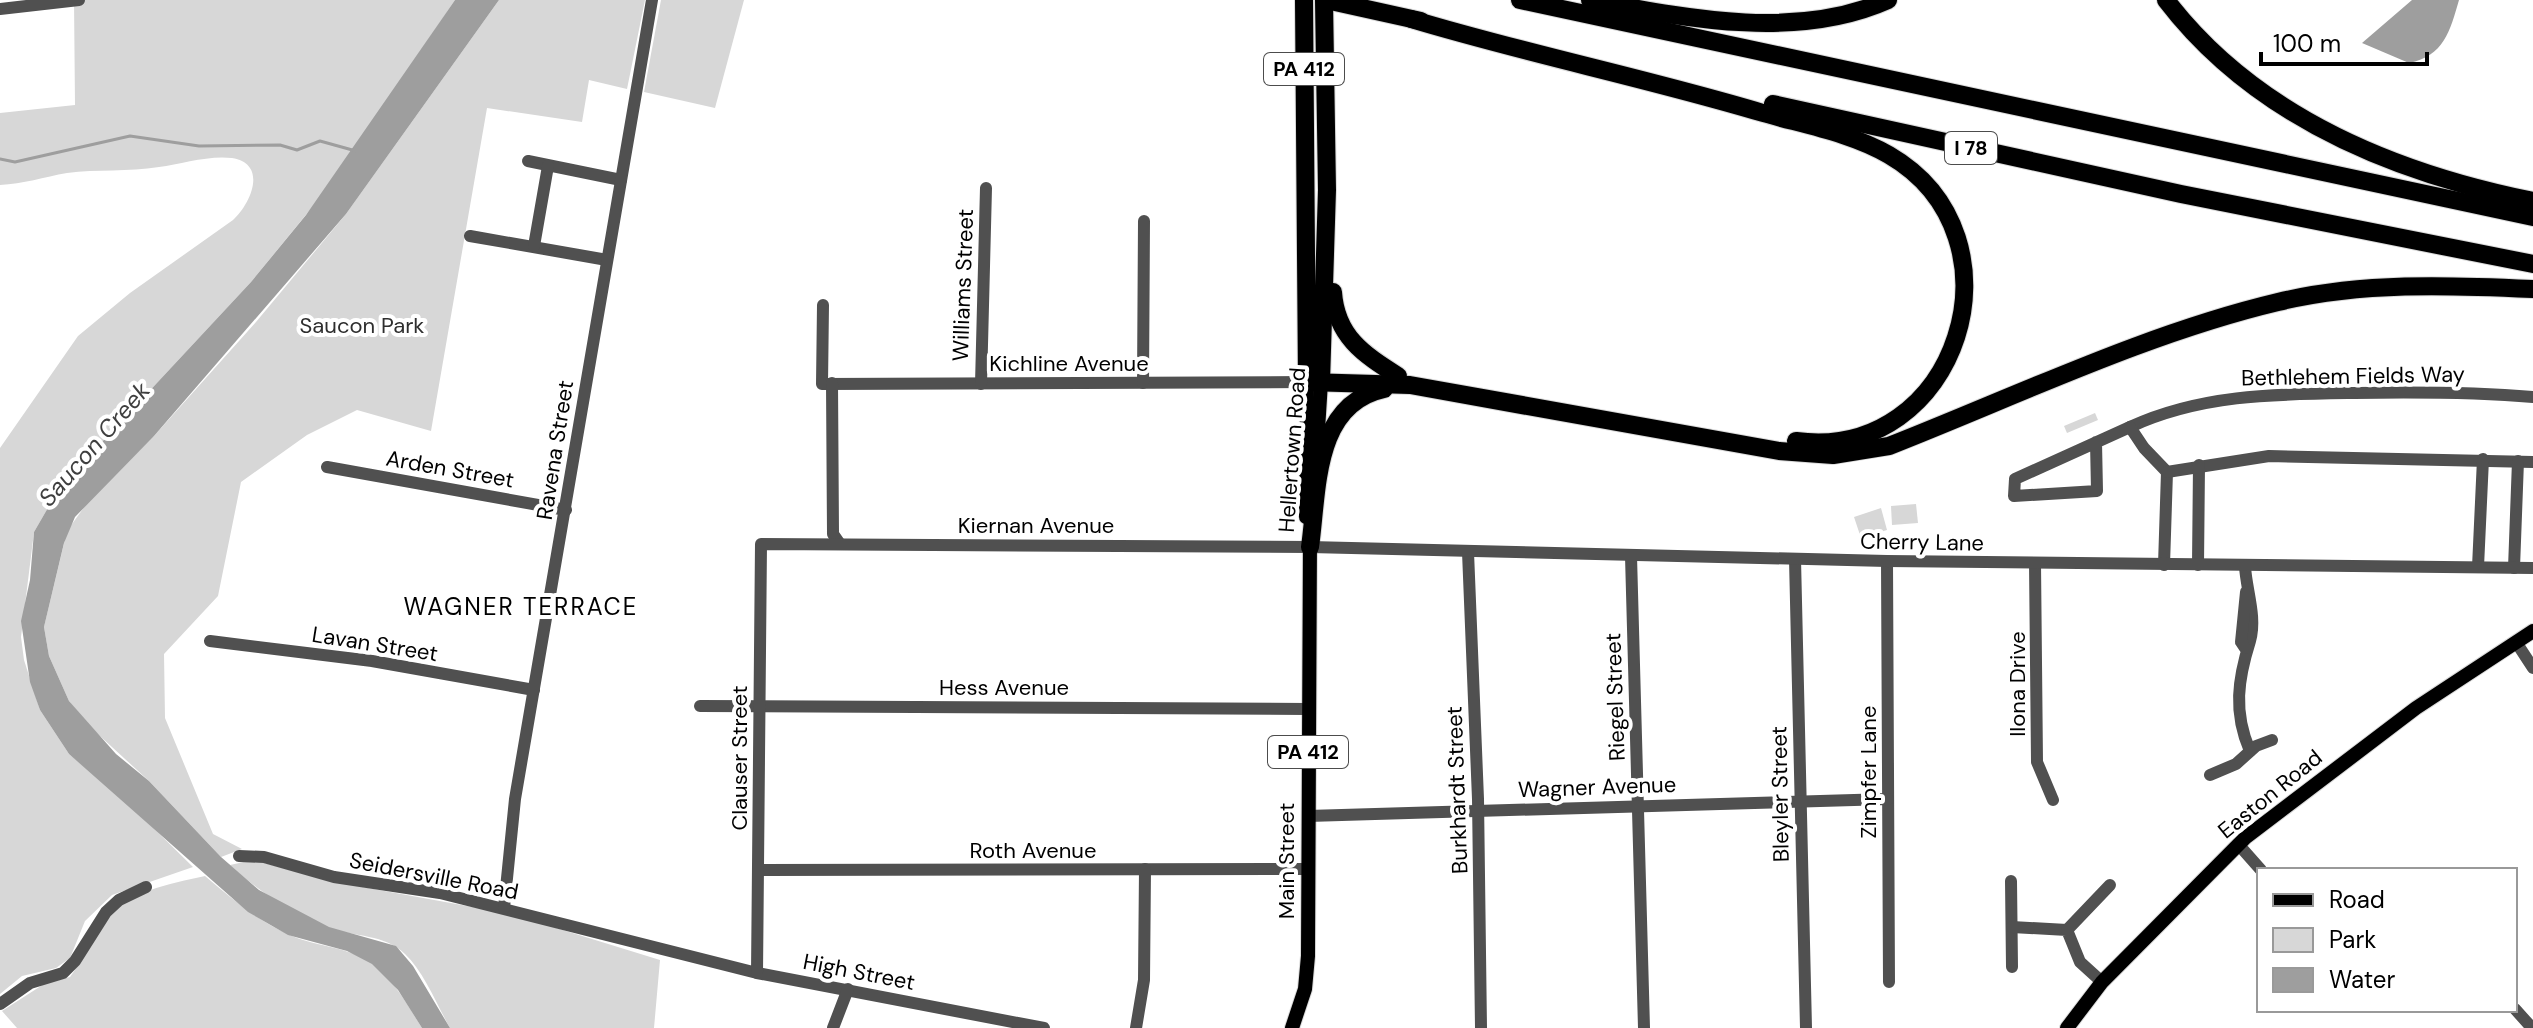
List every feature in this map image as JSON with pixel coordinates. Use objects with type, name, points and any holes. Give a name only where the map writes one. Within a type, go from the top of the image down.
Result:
[{"type":"highway","name":"Hellertown Road","points":[[1304,0],[1314,378]]},
{"type":"highway","name":"Hellertown Road","points":[[1314,378],[1325,254],[1325,0]]},
{"type":"highway","name":"I 78","points":[[1325,0],[1756,101],[2136,184],[2533,264]]},
{"type":"highway","name":"I 78","points":[[1520,0],[2533,217]]},
{"type":"highway","points":[[1590,0],[1751,22],[1820,18],[1888,0]]},
{"type":"highway","points":[[2166,0],[2193,32],[2245,80],[2316,127],[2399,163],[2533,201]]},
{"type":"highway","points":[[1314,378],[1454,382],[1809,443],[1834,441],[1872,430],[1921,397],[1941,371],[1956,342],[1966,296],[1965,267],[1958,238],[1938,198],[1915,173],[1874,147],[1683,88],[1523,52],[1411,19]]},
{"type":"highway","points":[[1325,254],[1335,312],[1345,336],[1404,381],[1779,451],[1850,454],[1889,446],[2118,355],[2278,302],[2370,288],[2533,289]]},
{"type":"highway","points":[[1310,547],[1323,457],[1334,422],[1361,397],[1404,381]]},
{"type":"main road","name":"Hellertown Road","points":[[1310,547],[1314,378]]},
{"type":"main road","name":"Main Street","points":[[1292,1028],[1307,974],[1310,547]]},
{"type":"main road","name":"Easton Road","points":[[2067,1028],[2102,982],[2238,844],[2416,708],[2533,631]]},
{"type":"street","points":[[0,9],[79,0]]},
{"type":"street","name":"Ravena Street","points":[[504,908],[515,799],[652,0]]},
{"type":"street","points":[[528,161],[621,180]]},
{"type":"street","points":[[534,246],[548,166]]},
{"type":"street","name":"Williams Street","points":[[981,384],[986,188]]},
{"type":"street","points":[[1143,383],[1144,221]]},
{"type":"street","points":[[470,236],[607,260]]},
{"type":"street","points":[[823,305],[822,384],[832,383],[833,534],[840,544]]},
{"type":"street","name":"Kichline Avenue","points":[[832,383],[1143,383],[1314,378]]},
{"type":"street","name":"Bethlehem Fields Way","points":[[2096,442],[2097,491],[2014,496],[2015,479],[2096,442],[2130,427],[2173,411],[2265,394],[2437,392],[2533,397]]},
{"type":"street","points":[[2130,427],[2167,472],[2164,565]]},
{"type":"street","points":[[2167,472],[2269,456],[2533,462]]},
{"type":"street","points":[[2478,567],[2483,459]]},
{"type":"street","points":[[2514,568],[2518,461]]},
{"type":"street","points":[[2198,565],[2199,465]]},
{"type":"street","name":"Arden Street","points":[[327,467],[566,510]]},
{"type":"street","name":"Kiernan Avenue","points":[[761,544],[1310,547]]},
{"type":"street","name":"Clauser Street","points":[[757,973],[761,544]]},
{"type":"street","name":"Cherry Lane","points":[[1310,547],[1887,561],[2533,568]]},
{"type":"street","name":"Burkhardt Street","points":[[1468,552],[1479,811],[1481,1028]]},
{"type":"street","name":"Riegel Street","points":[[1631,556],[1644,1028]]},
{"type":"street","name":"Bleyler Street","points":[[1795,559],[1806,1028]]},
{"type":"street","name":"Zimpfer Lane","points":[[1887,561],[1889,982]]},
{"type":"street","name":"Ilona Drive","points":[[2035,563],[2037,762],[2053,800]]},
{"type":"street","points":[[2245,566],[2241,642],[2245,648],[2237,708],[2250,751]]},
{"type":"street","name":"Lavan Street","points":[[210,641],[372,661],[534,690]]},
{"type":"street","points":[[2516,642],[2533,668]]},
{"type":"street","name":"Hess Avenue","points":[[700,706],[1308,709]]},
{"type":"street","points":[[2210,775],[2236,764],[2250,751],[2272,740]]},
{"type":"street","name":"Wagner Avenue","points":[[1308,816],[1888,799]]},
{"type":"street","points":[[2238,844],[2259,868]]},
{"type":"street","name":"Seidersville Road","points":[[239,856],[264,857],[334,877],[440,893],[668,951]]},
{"type":"street","points":[[1136,1028],[1144,980],[1145,869]]},
{"type":"street","name":"Roth Avenue","points":[[759,870],[1308,869]]},
{"type":"street","points":[[2011,881],[2012,967]]},
{"type":"street","points":[[2012,927],[2067,930],[2110,885]]},
{"type":"street","points":[[0,1004],[30,983],[63,973],[75,961],[106,912],[119,900],[146,887]]},
{"type":"street","points":[[2067,930],[2080,962],[2102,982]]},
{"type":"street","name":"High Street","points":[[668,951],[989,1023],[1044,1028]]},
{"type":"street","points":[[833,1028],[848,989]]},
{"type":"street","points":[[2517,1011],[2532,1028]]},
{"type":"green space","name":"Saucon Park","points":[[74,0],[455,0],[327,189],[251,282],[60,487],[34,532],[21,637],[24,660],[40,710],[69,754],[126,801],[193,867],[112,895],[85,921],[70,958],[56,968],[22,976],[0,994],[0,448],[78,336],[130,293],[233,220],[245,205],[253,186],[250,168],[243,162],[223,157],[147,169],[67,173],[0,185],[0,113],[75,105]]},
{"type":"green space","name":"Saucon Park","points":[[499,0],[645,0],[627,89],[589,80],[582,122],[487,108],[431,431],[357,410],[307,435],[241,482],[218,596],[164,654],[165,718],[213,834],[242,849],[221,857],[149,781],[88,725],[69,701],[49,656],[44,627],[67,531],[90,499],[154,436],[256,322],[346,214]]},
{"type":"green space","points":[[661,0],[744,0],[715,108],[644,92]]},
{"type":"green space","points":[[2095,413],[2098,420],[2067,433],[2064,426]]},
{"type":"green space","points":[[1916,504],[1918,523],[1892,525],[1891,506]]},
{"type":"green space","points":[[1881,508],[1887,530],[1861,538],[1854,517]]},
{"type":"green space","points":[[253,860],[335,882],[511,914],[660,960],[654,1028],[450,1028],[424,979],[405,954],[379,939],[339,931],[303,916],[265,893],[230,865]]},
{"type":"green space","points":[[205,876],[268,924],[302,940],[354,954],[373,964],[394,986],[422,1028],[17,1028],[2,1011],[44,984],[70,977],[103,922],[124,903],[150,890]]},
{"type":"water","points":[[455,0],[499,0],[346,214],[154,436],[75,517],[64,543],[44,627],[49,656],[69,701],[116,754],[149,781],[221,857],[259,890],[329,927],[396,946],[413,966],[450,1028],[422,1028],[398,990],[372,964],[347,951],[288,935],[248,912],[69,754],[40,710],[30,682],[21,621],[30,580],[34,532],[60,487],[251,282],[306,215]]},
{"type":"water","points":[[2412,0],[2459,0],[2444,40],[2430,55],[2409,63],[2362,43]]},
{"type":"waterway","points":[[0,159],[15,162],[130,136],[199,146],[280,145],[297,150],[320,141],[356,151]]},
{"type":"district","name":"WAGNER TERRACE","points":[[521,606]]},
{"type":"water label","name":"Saucon Creek","points":[[94,444]]}]
